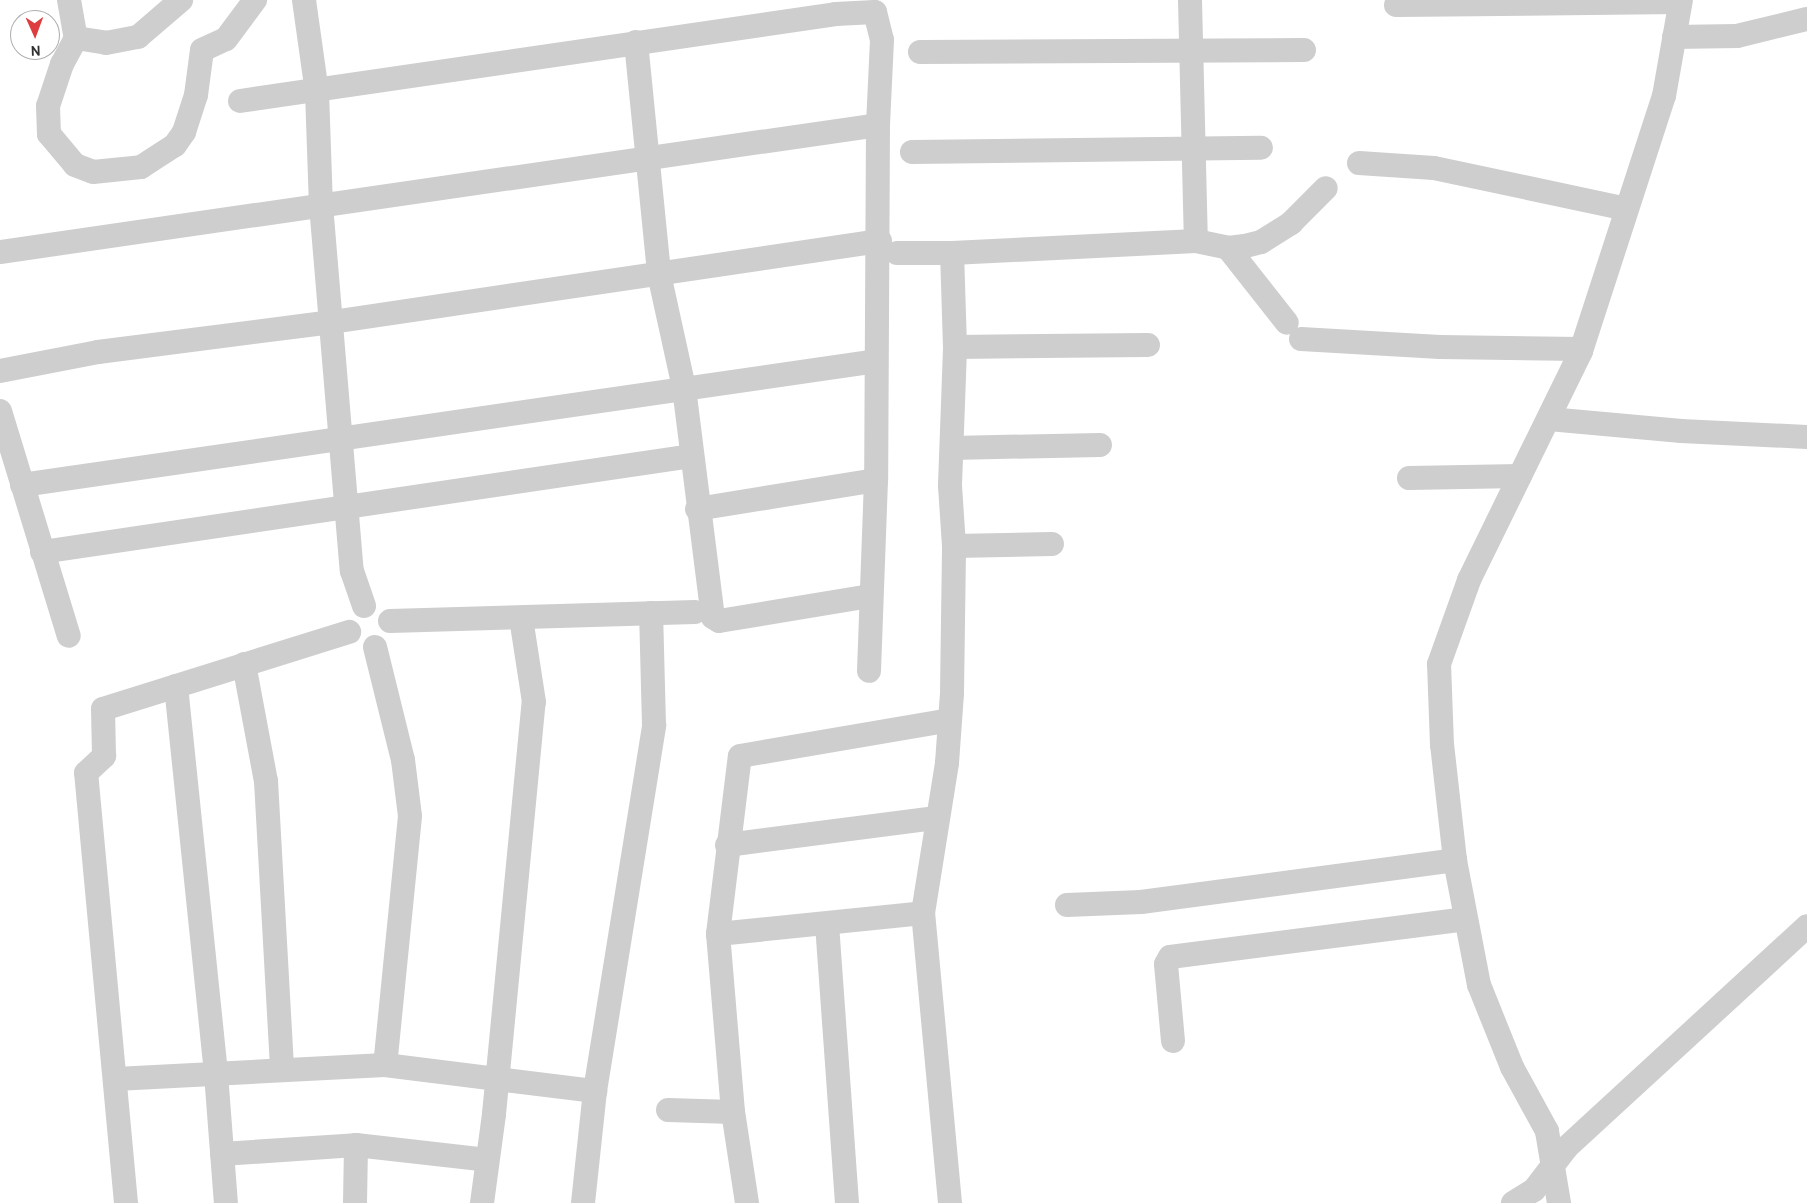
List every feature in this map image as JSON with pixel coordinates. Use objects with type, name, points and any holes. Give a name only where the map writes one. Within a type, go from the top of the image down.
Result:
[{"type":"street","points":[[69,0],[76,38],[62,64],[48,106],[49,134],[75,166],[94,172],[141,167],[175,146],[184,132],[196,95],[202,50],[226,40],[254,0]]},
{"type":"street","points":[[304,0],[317,92],[321,205],[352,571],[364,606]]},
{"type":"street","points":[[1190,0],[1196,241]]},
{"type":"street","points":[[1396,4],[1680,1],[1664,96],[1581,349],[1549,419],[1469,580],[1439,664],[1442,745],[1455,860],[1479,985],[1512,1067],[1547,1131],[1559,1203]]},
{"type":"street","points":[[76,38],[120,43],[138,37],[169,5]]},
{"type":"street","points":[[240,101],[317,92],[636,42],[836,14],[875,12],[882,40],[878,125],[888,247],[876,361],[876,480],[870,596],[869,671]]},
{"type":"street","points":[[1674,37],[1737,36],[1807,19]]},
{"type":"street","points":[[636,42],[659,274],[684,388],[710,610],[719,621],[870,596]]},
{"type":"street","points":[[920,52],[1304,50]]},
{"type":"street","points":[[0,252],[878,125]]},
{"type":"street","points":[[912,152],[1261,148]]},
{"type":"street","points":[[1359,163],[1434,168],[1627,209]]},
{"type":"street","points":[[0,371],[98,352],[332,322],[659,274],[888,247],[952,253],[1196,241],[1228,248],[1253,244],[1291,223],[1326,188]]},
{"type":"street","points":[[1228,248],[1294,331],[1440,347],[1581,349]]},
{"type":"street","points":[[950,1203],[923,913],[936,818],[947,763],[950,720],[954,546],[952,448],[955,347],[952,253]]},
{"type":"street","points":[[955,347],[1148,345]]},
{"type":"street","points":[[22,485],[876,361]]},
{"type":"street","points":[[0,411],[69,636]]},
{"type":"street","points":[[1549,419],[1681,431],[1807,437]]},
{"type":"street","points":[[952,448],[1100,445]]},
{"type":"street","points":[[42,552],[691,456]]},
{"type":"street","points":[[1409,478],[1520,476]]},
{"type":"street","points":[[697,509],[876,480]]},
{"type":"street","points":[[954,546],[1052,544]]},
{"type":"street","points":[[364,606],[380,608],[390,621],[388,637],[375,647],[359,645],[349,632],[351,616],[364,606]]},
{"type":"street","points":[[390,621],[695,612]]},
{"type":"street","points":[[583,1203],[595,1091],[654,725],[651,613]]},
{"type":"street","points":[[482,1203],[497,1078],[534,702],[521,618]]},
{"type":"street","points":[[126,1203],[116,1079],[86,774],[104,756],[103,709],[349,632]]},
{"type":"street","points":[[375,647],[403,760],[410,816],[385,1065]]},
{"type":"street","points":[[244,664],[266,781],[282,1068]]},
{"type":"street","points":[[176,686],[216,1074],[226,1203]]},
{"type":"street","points":[[747,1203],[733,1112],[718,934],[727,845],[740,756],[950,720]]},
{"type":"street","points":[[727,845],[936,818]]},
{"type":"street","points":[[1067,905],[1141,902],[1455,860]]},
{"type":"street","points":[[718,934],[923,913]]},
{"type":"street","points":[[1173,1042],[1167,977],[1170,957],[1465,919]]},
{"type":"street","points":[[827,924],[847,1203]]},
{"type":"street","points":[[1513,1203],[1534,1190],[1554,1168],[1567,1146],[1807,926]]},
{"type":"street","points":[[116,1079],[216,1074],[282,1068],[385,1065],[595,1091]]},
{"type":"street","points":[[668,1110],[733,1112]]},
{"type":"street","points":[[222,1154],[356,1145],[486,1160]]},
{"type":"street","points":[[355,1203],[356,1145]]}]
